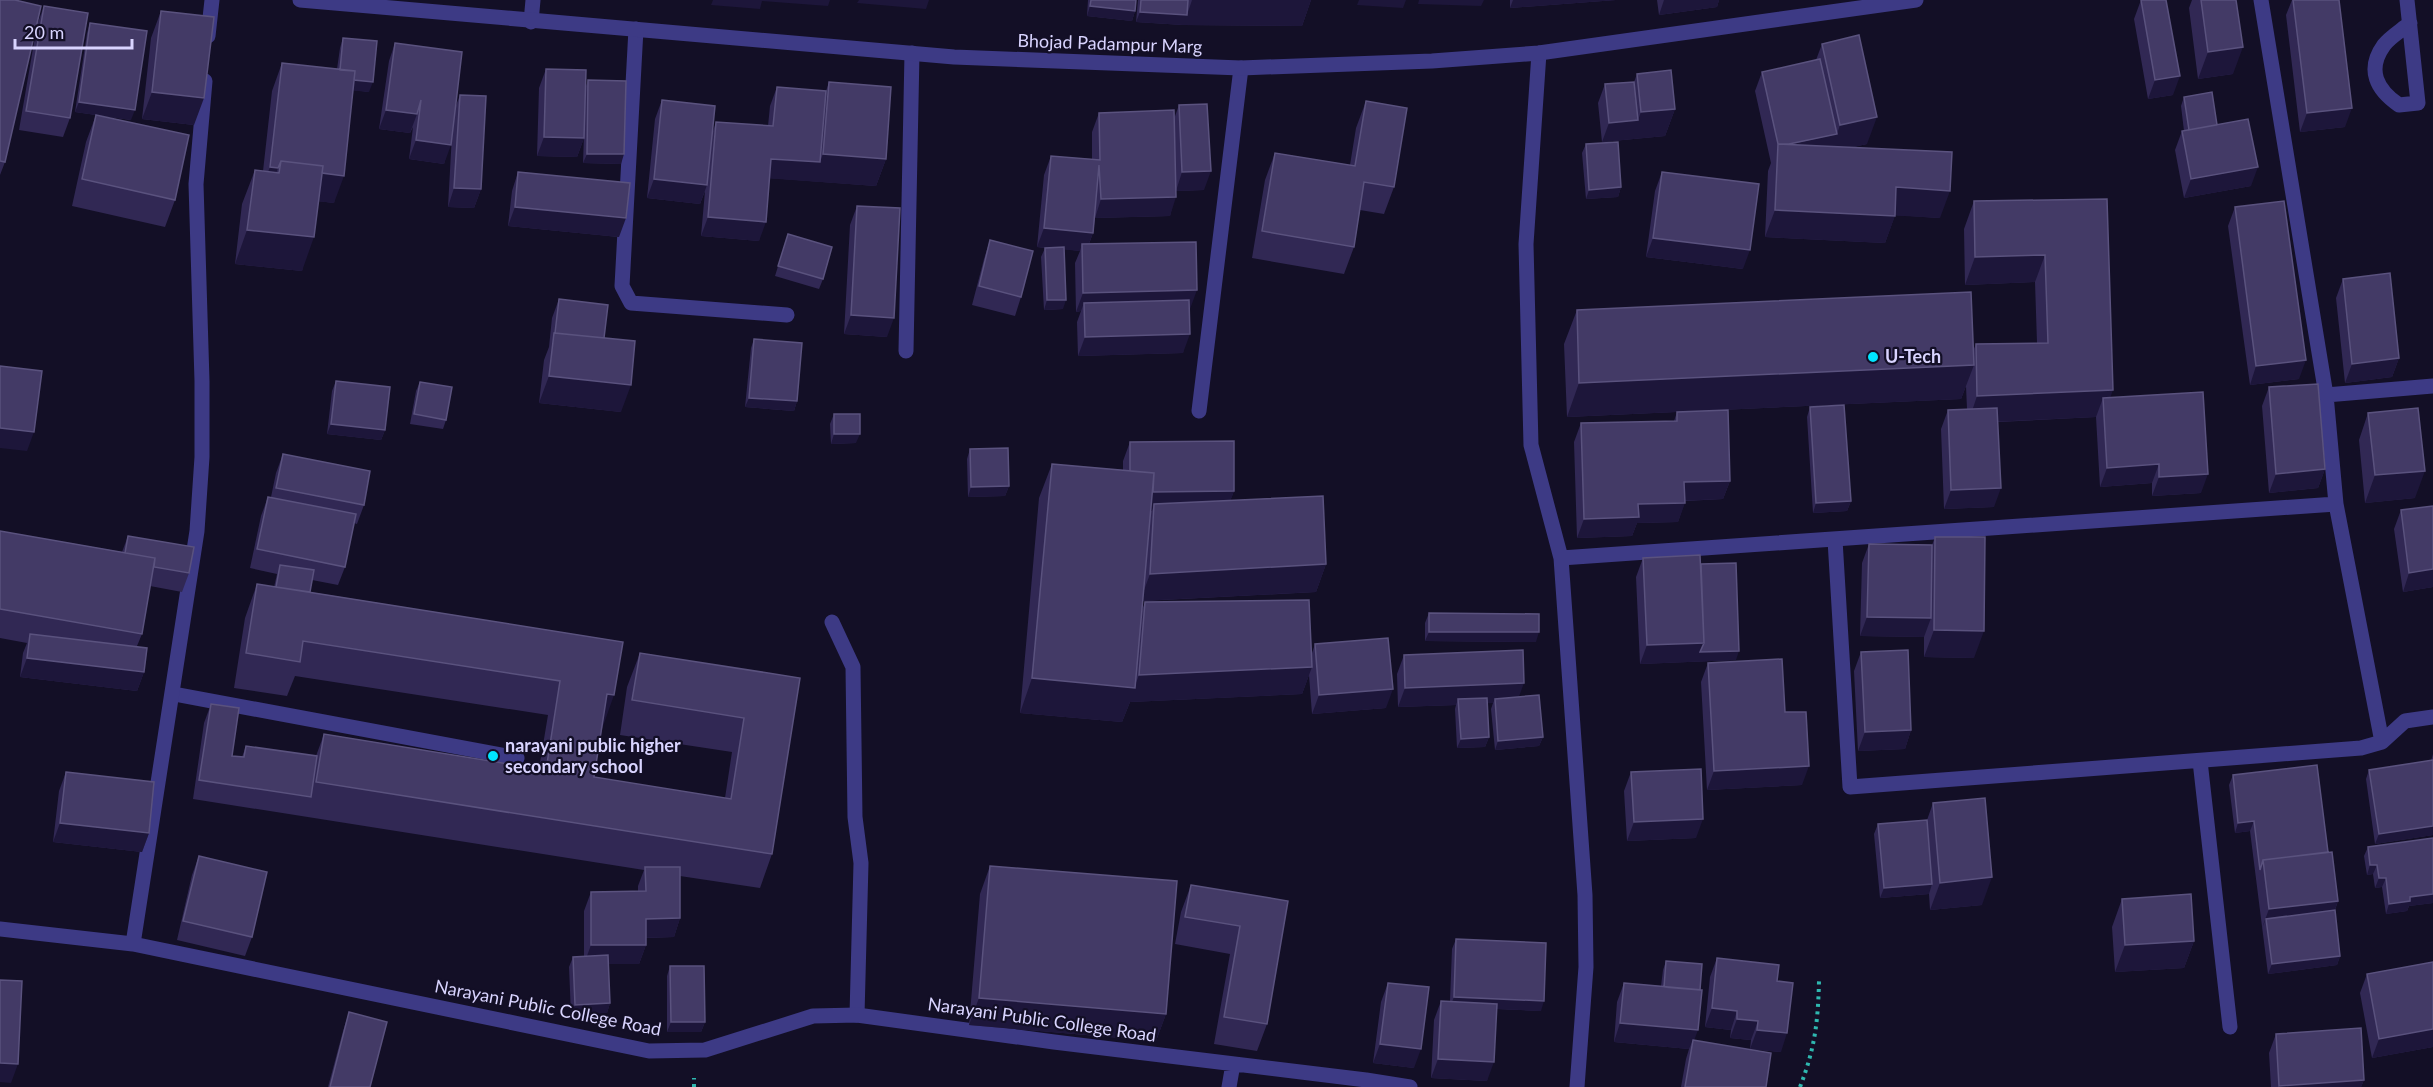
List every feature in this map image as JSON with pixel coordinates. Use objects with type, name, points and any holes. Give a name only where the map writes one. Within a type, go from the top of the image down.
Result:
[{"type":"street","points":[[208,46],[212,0]]},
{"type":"street","name":"Bhojad Padampur Marg","points":[[300,0],[531,22],[912,53],[1112,64],[1241,68],[1432,61],[1539,53],[1916,0]]},
{"type":"street","points":[[531,22],[533,0]]},
{"type":"street","points":[[2261,0],[2326,395],[2336,504],[2382,742]]},
{"type":"street","points":[[2407,0],[2418,103],[2399,105],[2385,96],[2377,84],[2375,63],[2384,44],[2409,23]]},
{"type":"street","points":[[636,29],[622,286],[631,303],[787,315]]},
{"type":"street","points":[[906,351],[912,53]]},
{"type":"street","points":[[1539,53],[1526,244],[1531,445],[1561,558],[1585,895],[1586,967],[1577,1087]]},
{"type":"street","points":[[1199,411],[1241,68]]},
{"type":"street","points":[[133,944],[174,694],[197,531],[202,457],[202,381],[196,184],[206,69]]},
{"type":"street","points":[[2326,395],[2433,386]]},
{"type":"street","points":[[1561,558],[2336,504]]},
{"type":"street","points":[[1835,540],[1850,788],[2361,748],[2382,742],[2405,721],[2433,717]]},
{"type":"street","points":[[832,622],[853,667],[855,817],[861,863],[857,1015]]},
{"type":"street","points":[[174,694],[517,758]]},
{"type":"street","points":[[2200,761],[2230,1027]]},
{"type":"street","name":"Narayani Public College Road","points":[[0,929],[133,944],[649,1051],[705,1050],[813,1016],[857,1015],[1410,1087]]},
{"type":"street","points":[[1229,1087],[1233,1064]]},
{"type":"path","points":[[1800,1087],[1810,1060],[1818,1022],[1819,981]]},
{"type":"building","points":[[0,0],[15,0],[41,6],[5,162],[0,161]]},
{"type":"building","points":[[1091,0],[1136,0],[1135,11],[1090,6]]},
{"type":"building","points":[[1141,0],[1188,0],[1187,15],[1140,12]]},
{"type":"building","points":[[2141,0],[2166,0],[2180,76],[2155,80]]},
{"type":"building","points":[[2201,0],[2236,0],[2243,47],[2208,52]]},
{"type":"building","points":[[2293,0],[2339,0],[2352,108],[2307,113]]},
{"type":"building","points":[[44,6],[88,13],[70,118],[26,111]]},
{"type":"building","points":[[161,11],[214,17],[204,98],[152,92]]},
{"type":"building","points":[[90,23],[147,31],[135,110],[79,102]]},
{"type":"building","points":[[1859,35],[1877,117],[1840,125],[1822,44]]},
{"type":"building","points":[[343,38],[377,41],[373,82],[354,80],[355,71],[340,70]]},
{"type":"building","points":[[395,43],[462,52],[451,145],[416,140],[421,100],[417,114],[386,110]]},
{"type":"building","points":[[1820,59],[1837,134],[1789,144],[1778,144],[1762,72]]},
{"type":"building","points":[[282,63],[355,71],[344,176],[322,173],[323,166],[281,161],[278,168],[270,167]]},
{"type":"building","points":[[546,69],[586,70],[584,138],[544,137]]},
{"type":"building","points":[[1671,70],[1675,109],[1641,112],[1637,74]]},
{"type":"building","points":[[588,80],[626,81],[624,154],[587,154]]},
{"type":"building","points":[[829,82],[891,87],[886,159],[823,154]]},
{"type":"building","points":[[1634,82],[1638,120],[1609,123],[1605,84]]},
{"type":"building","points":[[777,87],[826,91],[820,162],[771,159],[766,222],[708,217],[716,122],[773,126]]},
{"type":"building","points":[[2212,92],[2217,125],[2189,130],[2184,97]]},
{"type":"building","points":[[460,95],[486,96],[481,189],[454,188]]},
{"type":"building","points":[[662,100],[715,106],[707,185],[654,179]]},
{"type":"building","points":[[1366,101],[1407,108],[1394,187],[1364,182],[1354,247],[1262,231],[1275,153],[1355,166]]},
{"type":"building","points":[[1207,104],[1211,171],[1182,172],[1179,105]]},
{"type":"building","points":[[1174,110],[1176,197],[1101,199],[1099,165],[1093,233],[1044,228],[1051,156],[1100,160],[1099,113]]},
{"type":"building","points":[[96,115],[189,135],[175,200],[82,179]]},
{"type":"building","points":[[2248,119],[2258,167],[2191,179],[2182,131]]},
{"type":"building","points":[[1618,142],[1621,187],[1589,190],[1586,144]]},
{"type":"building","points":[[1778,144],[1952,152],[1950,191],[1896,187],[1895,216],[1775,210]]},
{"type":"building","points":[[281,161],[323,166],[314,237],[247,230],[255,170],[279,173]]},
{"type":"building","points":[[518,172],[630,183],[626,218],[515,207]]},
{"type":"building","points":[[1662,172],[1759,184],[1750,250],[1653,238]]},
{"type":"building","points":[[2107,199],[2113,390],[1977,396],[1976,344],[2048,343],[2045,255],[1975,257],[1974,201]]},
{"type":"building","points":[[2284,201],[2306,360],[2256,366],[2235,207]]},
{"type":"building","points":[[857,206],[900,208],[894,318],[851,315]]},
{"type":"building","points":[[788,234],[832,247],[823,279],[778,266]]},
{"type":"building","points":[[990,240],[1033,251],[1021,297],[979,286]]},
{"type":"building","points":[[1196,242],[1197,290],[1083,293],[1082,244]]},
{"type":"building","points":[[1064,247],[1066,300],[1047,300],[1045,248]]},
{"type":"building","points":[[2390,273],[2399,358],[2352,364],[2343,279]]},
{"type":"building","points":[[1971,292],[1974,365],[1579,383],[1577,310]]},
{"type":"building","points":[[559,299],[608,305],[604,338],[555,333]]},
{"type":"building","points":[[1189,300],[1190,334],[1085,337],[1084,303]]},
{"type":"building","points":[[554,333],[635,341],[631,385],[549,376]]},
{"type":"building","points":[[754,339],[802,343],[797,401],[749,398]]},
{"type":"building","points":[[0,366],[42,371],[34,432],[0,428]]},
{"type":"building","points":[[336,381],[390,387],[385,430],[331,424]]},
{"type":"building","points":[[420,382],[452,387],[446,420],[414,414]]},
{"type":"building","points":[[2318,384],[2325,469],[2276,474],[2269,387]]},
{"type":"building","points":[[2203,392],[2208,474],[2159,477],[2159,464],[2107,468],[2103,398]]},
{"type":"building","points":[[1844,405],[1851,501],[1816,503],[1810,407]]},
{"type":"building","points":[[1997,408],[2001,488],[1951,490],[1948,410]]},
{"type":"building","points":[[2418,408],[2425,471],[2375,475],[2368,413]]},
{"type":"building","points":[[1728,410],[1730,481],[1684,482],[1685,503],[1638,504],[1639,517],[1584,519],[1581,423],[1677,421],[1677,412]]},
{"type":"building","points":[[834,414],[860,414],[860,434],[834,434]]},
{"type":"building","points":[[1234,441],[1234,491],[1153,492],[1154,473],[1130,471],[1130,442]]},
{"type":"building","points":[[1008,448],[1009,486],[971,487],[970,449]]},
{"type":"building","points":[[283,454],[370,471],[364,505],[276,488]]},
{"type":"building","points":[[1052,464],[1154,473],[1135,688],[1032,678]]},
{"type":"building","points":[[1323,496],[1326,564],[1150,574],[1154,504]]},
{"type":"building","points":[[268,497],[356,514],[345,567],[257,549]]},
{"type":"building","points":[[2433,506],[2433,569],[2409,573],[2401,510]]},
{"type":"building","points":[[0,531],[155,558],[142,634],[0,609]]},
{"type":"building","points":[[128,536],[194,547],[189,573],[154,567],[155,558],[125,553]]},
{"type":"building","points":[[1935,537],[1985,537],[1984,631],[1934,630]]},
{"type":"building","points":[[1869,544],[1932,545],[1931,618],[1867,617]]},
{"type":"building","points":[[1700,555],[1704,643],[1647,645],[1643,558]]},
{"type":"building","points":[[1736,563],[1739,651],[1700,652],[1704,643],[1701,564]]},
{"type":"building","points":[[280,565],[314,570],[310,592],[276,587]]},
{"type":"building","points":[[257,584],[623,642],[614,695],[607,694],[594,777],[731,799],[744,718],[632,700],[640,653],[800,678],[772,854],[316,782],[324,734],[546,770],[560,681],[303,641],[300,662],[246,653]]},
{"type":"building","points":[[1309,600],[1312,667],[1139,675],[1145,602]]},
{"type":"building","points":[[1429,613],[1539,614],[1539,632],[1429,632]]},
{"type":"building","points":[[30,634],[147,648],[144,672],[27,658]]},
{"type":"building","points":[[1388,638],[1393,689],[1319,695],[1315,644]]},
{"type":"building","points":[[1523,650],[1524,683],[1405,688],[1404,655]]},
{"type":"building","points":[[1908,650],[1911,730],[1865,732],[1861,652]]},
{"type":"building","points":[[1782,659],[1785,712],[1806,712],[1809,766],[1714,771],[1708,663]]},
{"type":"building","points":[[1539,695],[1543,737],[1498,741],[1495,699]]},
{"type":"building","points":[[1487,698],[1489,737],[1461,739],[1458,699]]},
{"type":"building","points":[[211,704],[239,708],[232,756],[244,757],[246,746],[317,756],[311,797],[199,780]]},
{"type":"building","points":[[2433,760],[2433,826],[2379,834],[2369,770]]},
{"type":"building","points":[[2317,765],[2328,852],[2263,860],[2260,870],[2254,821],[2238,823],[2233,775]]},
{"type":"building","points":[[1701,769],[1703,819],[1634,822],[1631,772]]},
{"type":"building","points":[[66,772],[154,782],[149,833],[60,823]]},
{"type":"building","points":[[1985,798],[1992,877],[1940,883],[1933,803]]},
{"type":"building","points":[[1927,820],[1932,884],[1884,888],[1878,824]]},
{"type":"building","points":[[2433,838],[2433,894],[2410,897],[2410,901],[2389,904],[2386,878],[2379,878],[2377,865],[2370,865],[2368,847]]},
{"type":"building","points":[[2332,852],[2338,901],[2269,909],[2263,860]]},
{"type":"building","points":[[199,856],[267,872],[252,937],[183,921]]},
{"type":"building","points":[[990,866],[1177,881],[1166,1014],[979,998]]},
{"type":"building","points":[[645,867],[680,867],[680,918],[646,919],[646,945],[591,945],[591,892],[646,891]]},
{"type":"building","points":[[1191,885],[1288,901],[1267,1024],[1224,1017],[1240,926],[1185,917]]},
{"type":"building","points":[[2191,894],[2194,941],[2125,945],[2122,899]]},
{"type":"building","points":[[2335,910],[2340,956],[2272,964],[2266,919]]},
{"type":"building","points":[[1456,939],[1546,943],[1544,1001],[1454,997]]},
{"type":"building","points":[[608,955],[610,1003],[575,1005],[573,957]]},
{"type":"building","points":[[1717,958],[1779,965],[1777,981],[1793,983],[1787,1033],[1757,1030],[1758,1021],[1737,1019],[1737,1011],[1712,1008]]},
{"type":"building","points":[[1666,961],[1702,964],[1700,990],[1664,987]]},
{"type":"building","points":[[2433,962],[2433,1029],[2379,1039],[2367,974]]},
{"type":"building","points":[[670,966],[704,966],[705,1022],[671,1022]]},
{"type":"building","points":[[0,980],[22,981],[18,1064],[0,1063]]},
{"type":"building","points":[[1388,983],[1429,987],[1421,1049],[1380,1044]]},
{"type":"building","points":[[1624,983],[1702,990],[1698,1030],[1620,1023]]},
{"type":"building","points":[[1441,1001],[1497,1004],[1494,1062],[1438,1059]]},
{"type":"building","points":[[349,1012],[387,1022],[370,1087],[330,1087]]},
{"type":"building","points":[[2361,1028],[2364,1080],[2279,1086],[2276,1034]]},
{"type":"building","points":[[1693,1040],[1771,1053],[1766,1087],[1685,1087]]},
{"type":"place","name":"U-Tech","points":[[1873,357]]},
{"type":"place","name":"narayani public higher secondary school","points":[[493,756]]}]
